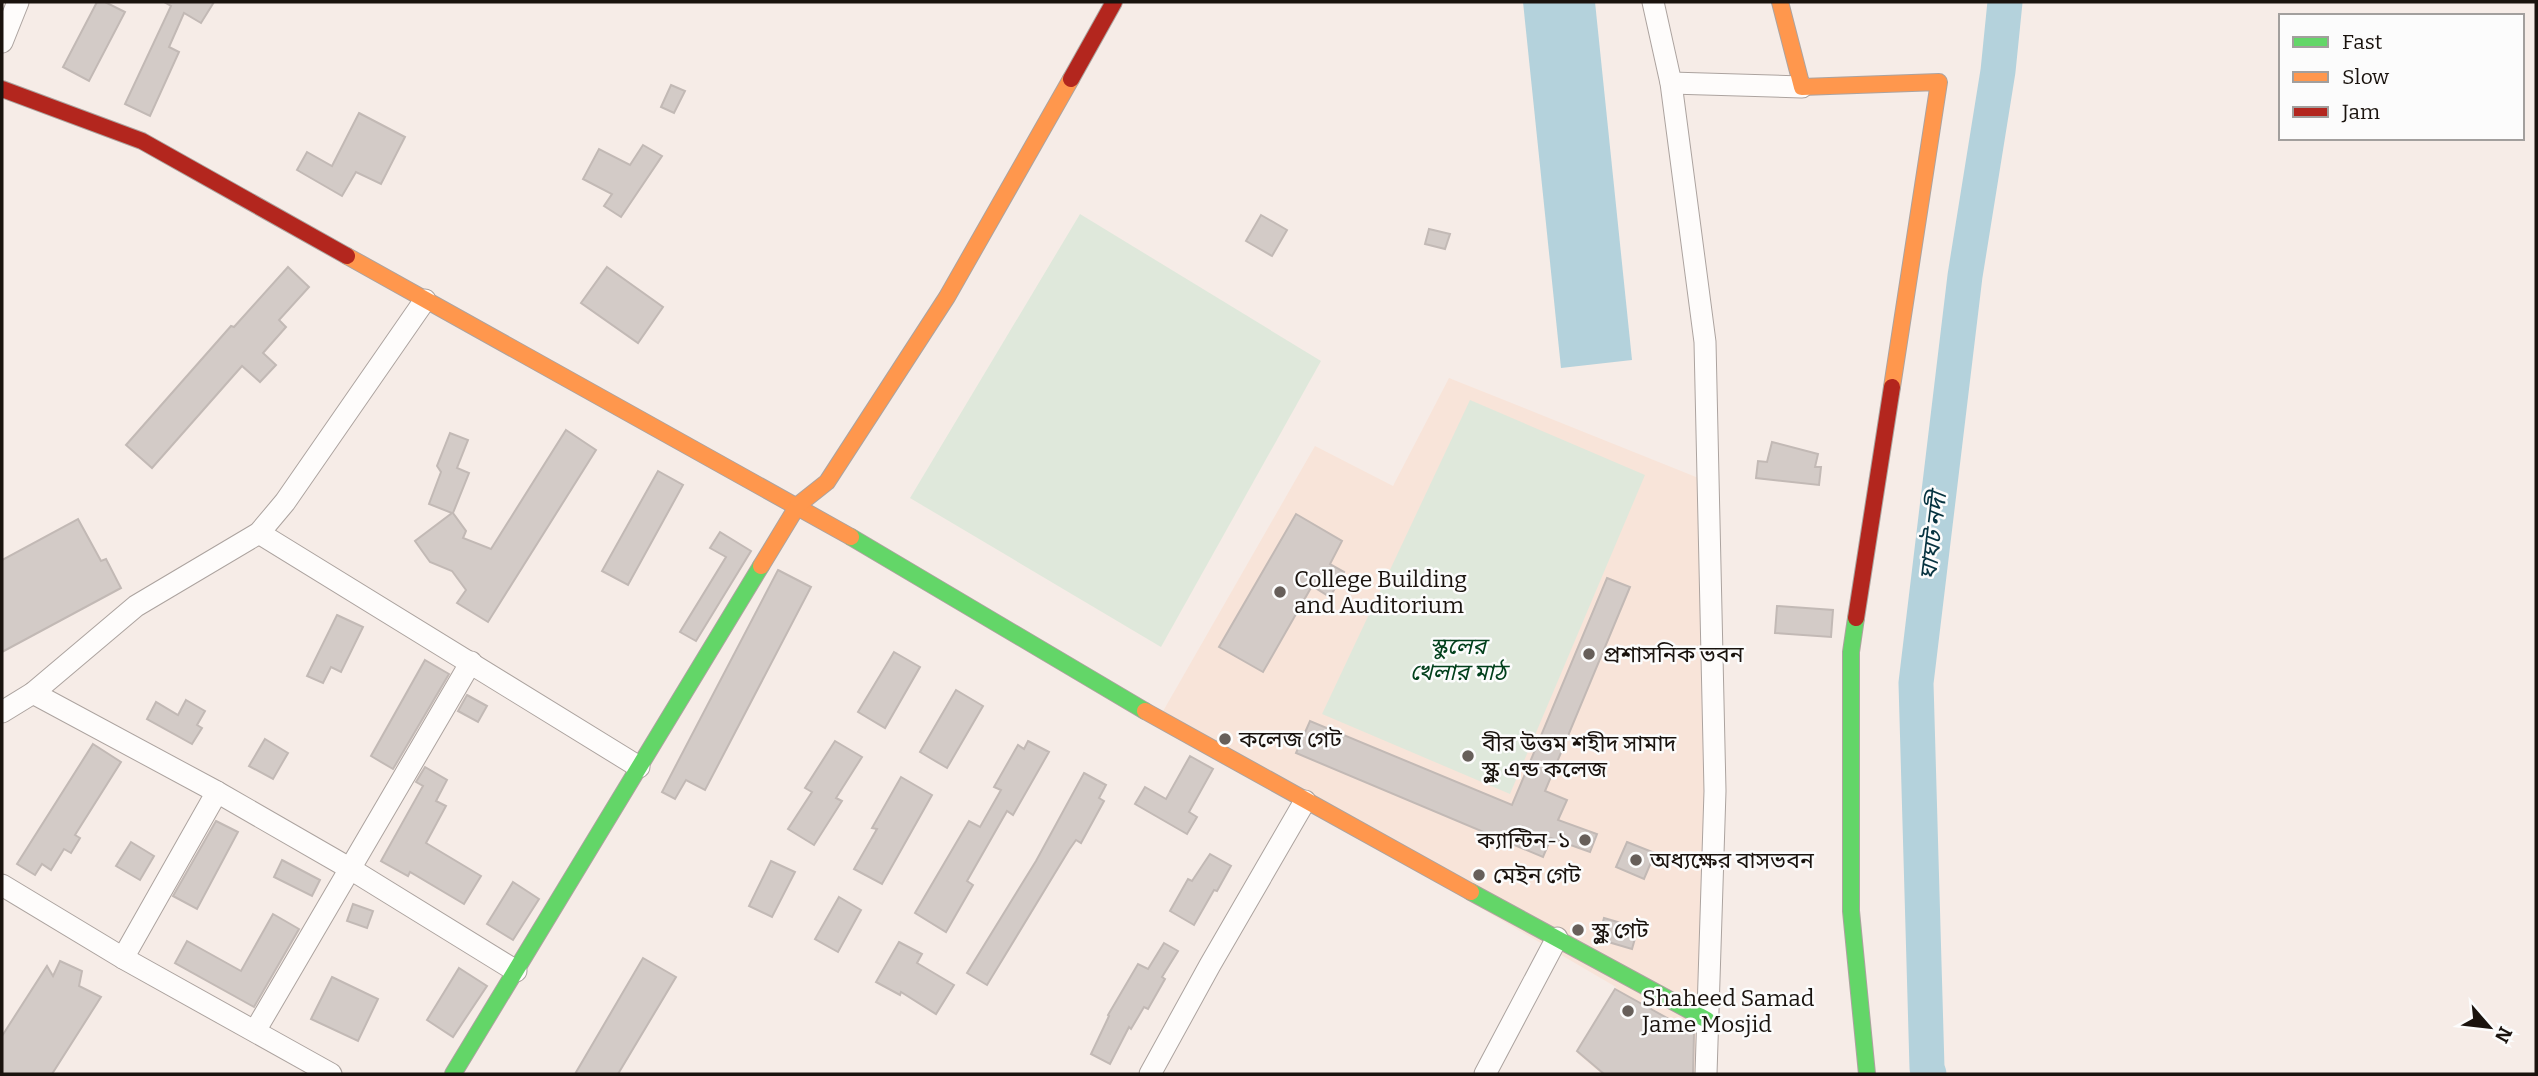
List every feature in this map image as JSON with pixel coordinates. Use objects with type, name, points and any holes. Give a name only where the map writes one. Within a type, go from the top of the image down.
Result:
[{"type":"street","points":[[2,42],[18,2]]},
{"type":"street","points":[[453,1074],[798,505],[827,482],[947,297],[1114,2]]},
{"type":"street","points":[[1653,2],[1671,83],[1705,342],[1715,791],[1706,1074]]},
{"type":"street","points":[[1780,2],[1802,87]]},
{"type":"street","points":[[1671,83],[1802,87],[1939,82],[1850,652],[1850,911],[1867,1074]]},
{"type":"street","points":[[2,89],[142,141],[752,483],[798,505],[1158,719],[1707,1020]]},
{"type":"street","points":[[2,712],[33,693],[136,606],[259,533],[285,502],[425,300]]},
{"type":"street","points":[[259,533],[639,767]]},
{"type":"street","points":[[255,1031],[471,662]]},
{"type":"street","points":[[33,693],[349,868],[516,971]]},
{"type":"street","points":[[123,958],[216,792]]},
{"type":"street","points":[[1150,1074],[1305,801]]},
{"type":"street","points":[[2,885],[123,958],[331,1074]]},
{"type":"street","points":[[1485,1074],[1556,939]]},
{"type":"shaded area","name":"বীর উত্তম শহীদ সামাদ স্কুল এন্ড কলেজ","points":[[1449,378],[1706,481],[1706,1074],[1602,1074],[1577,1053],[1616,987],[1158,720],[1315,446],[1393,486]]},
{"type":"green space","points":[[1080,214],[1321,361],[1161,647],[910,498]]},
{"type":"green space","name":"স্কুলের খেলার মাঠ","points":[[1470,400],[1645,475],[1510,794],[1322,714]]},
{"type":"water","points":[[1523,2],[1595,2],[1632,360],[1561,368]]},
{"type":"building","points":[[97,2],[105,2],[125,12],[89,81],[63,67]]},
{"type":"building","points":[[164,2],[214,2],[201,23],[184,13],[169,47],[179,52],[150,116],[125,104],[171,6]]},
{"type":"building","points":[[671,85],[685,91],[674,113],[661,107]]},
{"type":"building","points":[[359,113],[405,137],[381,184],[356,172],[342,196],[297,170],[307,152],[332,166]]},
{"type":"building","points":[[643,145],[662,156],[621,217],[604,206],[612,194],[583,179],[599,149],[630,165]]},
{"type":"building","points":[[1261,215],[1287,230],[1272,256],[1246,241]]},
{"type":"building","points":[[1429,229],[1450,234],[1445,249],[1425,244]]},
{"type":"building","points":[[288,267],[309,287],[279,320],[286,327],[263,353],[276,365],[260,382],[242,366],[152,468],[126,445],[231,326],[234,327]]},
{"type":"building","points":[[607,267],[663,307],[638,343],[581,303]]},
{"type":"building","points":[[566,430],[596,450],[488,622],[457,603],[466,590],[452,571],[430,562],[415,541],[452,513],[429,504],[441,472],[437,466],[450,433],[468,440],[457,468],[469,473],[453,513],[466,531],[463,538],[491,549]]},
{"type":"building","points":[[1772,442],[1818,454],[1815,467],[1821,467],[1819,485],[1756,478],[1758,461],[1767,462]]},
{"type":"building","points":[[658,471],[683,485],[628,585],[602,571]]},
{"type":"building","name":"College Building and Auditorium","points":[[1296,514],[1342,541],[1330,564],[1344,572],[1330,597],[1312,586],[1263,672],[1219,647]]},
{"type":"building","points":[[78,519],[101,561],[106,559],[121,588],[2,652],[2,560]]},
{"type":"building","points":[[720,532],[751,551],[696,641],[680,632],[726,557],[710,548]]},
{"type":"building","points":[[778,570],[811,587],[705,790],[686,780],[675,799],[662,792]]},
{"type":"building","name":"প্রশাসনিক ভবন","points":[[1607,578],[1630,587],[1545,791],[1567,800],[1558,820],[1597,834],[1590,852],[1551,838],[1543,857],[1296,753],[1310,721],[1512,805]]},
{"type":"building","points":[[1777,606],[1833,610],[1831,637],[1775,633]]},
{"type":"building","points":[[337,615],[363,627],[341,672],[331,667],[323,683],[307,676]]},
{"type":"building","points":[[894,652],[920,667],[885,728],[858,712]]},
{"type":"building","points":[[425,660],[449,674],[393,769],[371,756]]},
{"type":"building","points":[[956,690],[983,706],[947,768],[920,752]]},
{"type":"building","points":[[467,695],[487,706],[478,722],[458,711]]},
{"type":"building","points":[[186,700],[205,711],[197,725],[202,728],[192,744],[147,719],[156,702],[178,715]]},
{"type":"building","points":[[265,739],[288,753],[273,779],[249,766]]},
{"type":"building","points":[[835,741],[862,757],[836,798],[842,801],[814,845],[788,829],[812,792],[805,788]]},
{"type":"building","points":[[1028,741],[1049,752],[1013,815],[1007,811],[967,881],[973,885],[946,932],[915,913],[969,821],[980,827],[1001,790],[994,787],[1018,745],[1024,749]]},
{"type":"building","points":[[93,744],[121,762],[75,835],[80,838],[71,853],[64,849],[51,870],[42,864],[35,875],[17,864]]},
{"type":"building","points":[[1190,756],[1213,769],[1189,812],[1197,817],[1187,834],[1135,804],[1145,787],[1166,799]]},
{"type":"building","points":[[425,767],[447,780],[436,801],[446,806],[426,843],[481,876],[464,904],[410,872],[408,876],[381,861],[423,786],[416,782]]},
{"type":"building","points":[[1084,773],[1106,785],[1099,798],[1104,801],[1081,843],[1076,840],[1069,850],[987,985],[967,973],[1036,861]]},
{"type":"building","points":[[901,777],[932,795],[882,884],[854,869],[877,829],[872,828]]},
{"type":"building","points":[[216,821],[238,832],[197,909],[173,896]]},
{"type":"building","points":[[131,842],[154,856],[140,880],[116,866]]},
{"type":"building","name":"অধ্যক্ষের বাসভবন","points":[[1627,842],[1655,853],[1644,879],[1616,867]]},
{"type":"building","points":[[1210,854],[1231,866],[1194,925],[1170,911],[1188,879],[1192,881]]},
{"type":"building","points":[[282,860],[320,880],[312,896],[274,877]]},
{"type":"building","points":[[771,861],[795,872],[772,917],[749,906]]},
{"type":"building","points":[[513,882],[539,899],[513,940],[487,924]]},
{"type":"building","points":[[839,897],[861,910],[838,952],[815,939]]},
{"type":"building","points":[[353,904],[373,911],[367,928],[347,921]]},
{"type":"building","points":[[273,914],[299,929],[254,1007],[175,963],[187,941],[241,971]]},
{"type":"building","points":[[1604,918],[1638,928],[1632,949],[1598,939]]},
{"type":"building","points":[[899,942],[922,954],[917,963],[954,985],[936,1014],[901,992],[900,995],[876,982]]},
{"type":"building","points":[[1164,943],[1178,951],[1162,977],[1165,979],[1148,1009],[1144,1007],[1131,1029],[1129,1027],[1110,1064],[1091,1054],[1108,1015],[1138,964],[1148,969]]},
{"type":"building","points":[[643,958],[676,977],[618,1074],[575,1074]]},
{"type":"building","points":[[60,961],[82,971],[79,986],[101,997],[52,1074],[2,1074],[2,1036],[47,966],[53,976]]},
{"type":"building","points":[[459,968],[487,986],[453,1037],[427,1020]]},
{"type":"building","points":[[332,977],[378,999],[358,1041],[311,1019]]},
{"type":"building","name":"Shaheed Samad Jame Mosjid","points":[[1615,989],[1694,1033],[1693,1074],[1604,1074],[1577,1051]]},
{"type":"waterway","name":"ঘাঘট নদী","points":[[1929,1074],[1916,683],[1965,276],[1998,71],[2005,2]]},
{"type":"traffic: fast","points":[[851,537],[1145,711]]},
{"type":"traffic: fast","points":[[453,1074],[761,566]]},
{"type":"traffic: fast","points":[[1856,618],[1851,652],[1851,911],[1867,1074]]},
{"type":"traffic: fast","points":[[1471,892],[1707,1020]]},
{"type":"traffic: slow","points":[[1780,2],[1802,87],[1939,82],[1892,387]]},
{"type":"traffic: slow","points":[[761,566],[798,505],[827,482],[947,297],[1071,79]]},
{"type":"traffic: slow","points":[[347,256],[851,537]]},
{"type":"traffic: slow","points":[[1145,711],[1471,892]]},
{"type":"traffic: jam","points":[[1071,79],[1114,2]]},
{"type":"traffic: jam","points":[[2,89],[142,141],[347,256]]},
{"type":"traffic: jam","points":[[1856,618],[1892,387]]},
{"type":"place","name":"College Building and Auditorium","points":[[1280,592]]},
{"type":"place","name":"প্রশাসনিক ভবন","points":[[1589,654]]},
{"type":"place","name":"কলেজ গেট","points":[[1225,739]]},
{"type":"place","name":"বীর উত্তম শহীদ সামাদ স্কুল এন্ড কলেজ","points":[[1468,756]]},
{"type":"place","name":"ক্যান্টিন-১","points":[[1585,840]]},
{"type":"place","name":"অধ্যক্ষের বাসভবন","points":[[1636,860]]},
{"type":"place","name":"মেইন গেট","points":[[1479,875]]},
{"type":"place","name":"স্কুল গেট","points":[[1578,930]]},
{"type":"place","name":"Shaheed Samad Jame Mosjid","points":[[1628,1011]]}]
